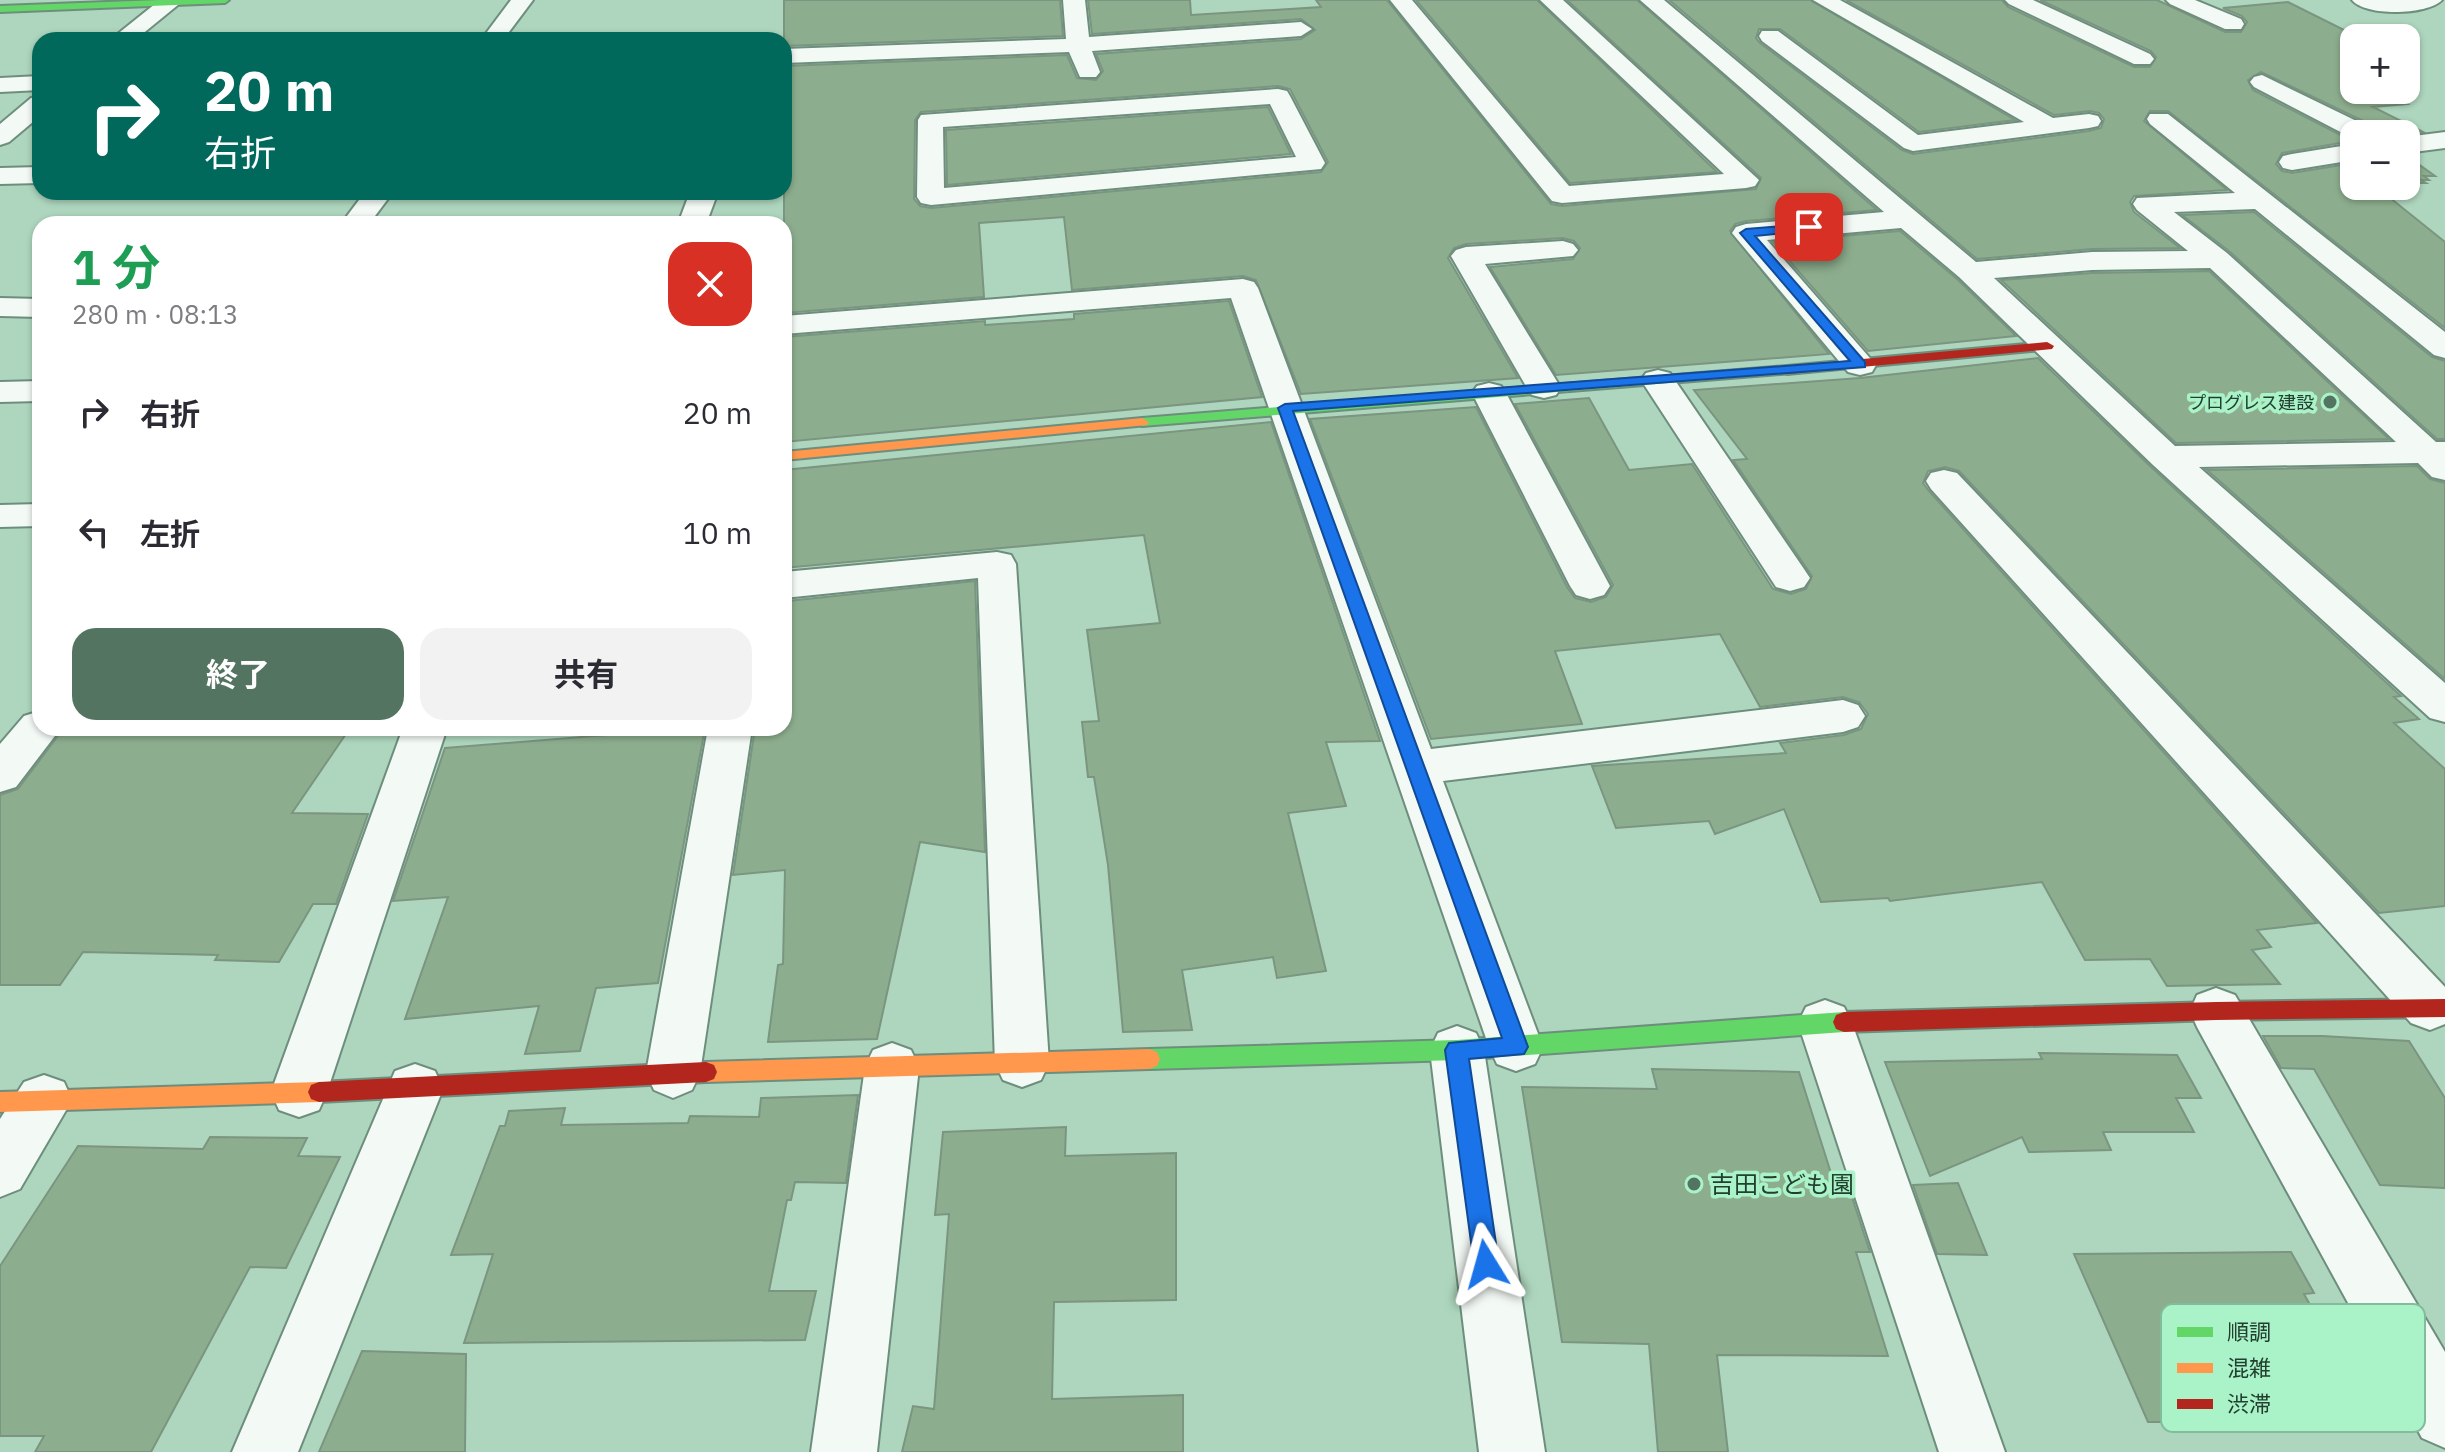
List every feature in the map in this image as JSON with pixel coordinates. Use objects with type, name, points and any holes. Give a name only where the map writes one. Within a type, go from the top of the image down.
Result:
[{"type":"street","points":[[0,9],[225,0]]},
{"type":"street","points":[[498,32],[522,0]]},
{"type":"street","points":[[1074,0],[1078,45],[1101,108]]},
{"type":"street","points":[[1401,0],[1562,195],[1746,180],[1551,0]]},
{"type":"street","points":[[1651,0],[1712,37],[1904,219],[1969,271],[2166,457],[2445,707]]},
{"type":"street","points":[[1824,0],[2046,124]]},
{"type":"street","points":[[2016,0],[2142,59]]},
{"type":"street","points":[[2177,0],[2233,24]]},
{"type":"street","points":[[2363,0],[2383,7],[2431,0]]},
{"type":"street","points":[[131,32],[172,1]]},
{"type":"street","points":[[1829,30],[1873,25]]},
{"type":"street","points":[[792,56],[1078,45],[1301,29]]},
{"type":"street","points":[[1799,33],[1762,36],[1913,143],[2089,121]]},
{"type":"street","points":[[2262,82],[2340,122]]},
{"type":"street","points":[[0,85],[32,83]]},
{"type":"street","points":[[1278,96],[1312,163],[931,197],[930,120],[1101,108],[1278,96]]},
{"type":"street","points":[[0,137],[32,110]]},
{"type":"street","points":[[2159,119],[2445,348]]},
{"type":"street","points":[[2420,143],[2445,140]]},
{"type":"street","points":[[2292,162],[2340,154]]},
{"type":"street","points":[[0,176],[32,175]]},
{"type":"street","points":[[2262,201],[2147,204],[2217,259],[2439,458]]},
{"type":"street","points":[[1860,365],[1746,233],[1904,219]]},
{"type":"street","points":[[1544,388],[1466,256],[1563,250]]},
{"type":"street","points":[[1969,271],[2092,261],[2217,259]]},
{"type":"street","points":[[0,288],[28,303],[0,333]]},
{"type":"street","points":[[792,324],[1243,288],[1516,1047]]},
{"type":"street","points":[[792,455],[1285,408],[1860,365],[2047,346]]},
{"type":"street","points":[[1658,380],[1790,578]]},
{"type":"street","points":[[0,392],[32,391]]},
{"type":"street","points":[[1489,393],[1590,586]]},
{"type":"street","points":[[2166,457],[2439,458]]},
{"type":"street","points":[[1944,481],[2437,1007]]},
{"type":"street","points":[[0,516],[32,515]]},
{"type":"street","points":[[792,584],[997,564],[1022,1063]]},
{"type":"street","points":[[1417,767],[1843,716]]},
{"type":"street","points":[[0,775],[32,736]]},
{"type":"street","points":[[299,1092],[422,736]]},
{"type":"street","points":[[673,1073],[729,736]]},
{"type":"street","points":[[0,1170],[22,1101],[415,1089],[673,1073],[1457,1050],[1825,1023],[2437,1007]]},
{"type":"street","points":[[2216,1011],[2382,1304]]},
{"type":"street","points":[[1825,1023],[1972,1452]]},
{"type":"street","points":[[1457,1050],[1512,1452]]},
{"type":"street","points":[[844,1452],[892,1067]]},
{"type":"street","points":[[265,1452],[415,1089]]},
{"type":"street","points":[[2425,1380],[2445,1415]]},
{"type":"building","points":[[784,0],[1060,0],[1063,36],[792,46],[792,32],[784,32]]},
{"type":"building","points":[[1088,0],[1190,0],[1191,15],[1321,7],[1316,0],[1387,0],[1551,204],[1562,206],[1756,189],[1761,178],[1567,0],[1637,0],[1877,210],[1746,221],[1735,224],[1730,231],[1829,354],[1556,375],[1490,267],[1573,259],[1580,248],[1574,241],[1563,238],[1466,244],[1454,248],[1448,258],[1518,378],[1301,394],[1256,280],[1243,276],[1072,290],[1064,217],[979,223],[984,297],[792,312],[792,216],[784,216],[784,200],[792,200],[792,66],[1067,55],[1077,78],[1096,80],[1103,71],[1096,54],[1301,39],[1315,30],[1301,19],[1092,34]],"holes":[[[1278,86],[1290,89],[1328,162],[1321,172],[931,208],[920,206],[914,199],[915,120],[921,112]]]},
{"type":"building","points":[[1416,0],[1537,0],[1717,172],[1570,183]]},
{"type":"building","points":[[1669,0],[1810,0],[2015,120],[1919,132],[1780,29],[1759,29],[1756,38],[1760,43],[1902,150],[1913,154],[2089,131],[2101,128],[2104,119],[2099,113],[2090,111],[2054,115],[1846,0],[2002,0],[2008,7],[2134,67],[2150,67],[2156,57],[2151,51],[2040,0],[2157,0],[2225,32],[2241,32],[2247,22],[2242,16],[2223,8],[2288,2],[2340,28],[2340,104],[2407,104],[2373,107],[2399,120],[2361,120],[2261,72],[2248,80],[2253,90],[2340,135],[2340,143],[2282,153],[2276,164],[2282,171],[2292,173],[2340,165],[2340,200],[2393,200],[2445,242],[2445,328],[2168,111],[2150,111],[2144,121],[2227,190],[2134,196],[2130,202],[2134,212],[2180,248],[2092,249],[1977,259]]},
{"type":"building","points":[[1268,107],[1291,154],[947,185],[946,130]]},
{"type":"building","points":[[2420,166],[2435,176],[2424,176],[2429,180],[2421,180],[2426,183],[2420,183]]},
{"type":"building","points":[[2254,212],[2432,357],[2445,361],[2445,439],[2437,439],[2229,251],[2182,215]]},
{"type":"building","points":[[1900,231],[1957,279],[2016,336],[1868,351],[1773,242]]},
{"type":"building","points":[[2209,271],[2389,439],[2176,443],[2001,280],[2092,273]]},
{"type":"building","points":[[1229,301],[1262,397],[792,441],[792,336],[985,321],[985,325],[1074,319],[1074,314]]},
{"type":"building","points":[[2038,358],[2151,467],[2401,696],[2394,697],[2419,719],[2394,723],[2445,769],[2445,906],[2379,913],[1959,471],[1945,467],[1928,471],[1923,483],[1929,491],[2317,923],[2257,930],[2271,947],[2252,950],[2280,984],[2167,986],[2150,959],[2085,960],[2042,882],[1890,901],[1888,898],[1821,902],[1784,809],[1715,834],[1709,821],[1616,828],[1592,766],[1786,753],[1780,743],[1844,735],[1861,729],[1868,714],[1859,702],[1843,697],[1760,707],[1720,634],[1555,651],[1582,724],[1431,739],[1310,419],[1476,407],[1567,587],[1575,598],[1591,602],[1606,597],[1613,585],[1515,404],[1589,398],[1629,470],[1692,464],[1773,589],[1791,594],[1806,589],[1812,576],[1733,460],[1747,459],[1694,390],[1860,378]]},
{"type":"building","points":[[1271,422],[1380,741],[1326,742],[1346,806],[1288,813],[1326,971],[1277,978],[1273,957],[1182,970],[1192,1030],[1123,1032],[1108,865],[1094,777],[1088,777],[1082,722],[1099,721],[1087,630],[1160,623],[1144,535],[792,567],[792,469]]},
{"type":"building","points":[[2417,466],[2430,479],[2445,483],[2445,679],[2207,470]]},
{"type":"building","points":[[975,581],[985,852],[920,842],[877,1039],[768,1042],[778,965],[783,964],[785,870],[733,875],[754,736],[792,736],[792,601]]},
{"type":"building","points":[[58,736],[345,736],[292,813],[368,814],[336,904],[313,904],[279,962],[215,960],[218,955],[83,952],[60,985],[0,985],[0,795],[18,789]]},
{"type":"building","points":[[594,736],[704,736],[658,983],[596,988],[580,1051],[525,1054],[539,1006],[405,1019],[448,897],[393,901],[445,748]]},
{"type":"building","points":[[2263,1036],[2409,1041],[2445,1098],[2445,1188],[2380,1185],[2314,1069],[2281,1068]]},
{"type":"building","points":[[2039,1053],[2177,1055],[2201,1098],[2176,1098],[2194,1132],[2103,1132],[2111,1150],[2029,1152],[2022,1137],[1930,1176],[1885,1062],[2042,1059]]},
{"type":"building","points":[[1652,1069],[1799,1072],[1836,1189],[1849,1188],[1870,1252],[1856,1252],[1888,1356],[1717,1355],[1728,1452],[1658,1452],[1649,1344],[1562,1342],[1522,1087],[1657,1089]]},
{"type":"building","points":[[858,1095],[846,1183],[795,1182],[791,1200],[787,1200],[769,1291],[816,1291],[805,1340],[464,1343],[493,1254],[451,1255],[500,1126],[505,1126],[509,1111],[565,1108],[561,1125],[688,1123],[690,1116],[759,1117],[761,1098]]},
{"type":"building","points":[[1066,1127],[1065,1156],[1176,1153],[1176,1300],[1054,1302],[1052,1399],[1183,1395],[1183,1452],[902,1452],[913,1406],[934,1409],[949,1214],[935,1215],[943,1132]]},
{"type":"building","points":[[210,1137],[307,1138],[298,1156],[340,1157],[286,1268],[250,1267],[151,1452],[35,1452],[44,1436],[0,1436],[0,1266],[78,1146],[203,1149]]},
{"type":"building","points":[[1958,1183],[1987,1255],[1937,1254],[1913,1185]]},
{"type":"building","points":[[2291,1252],[2314,1293],[2304,1294],[2310,1304],[2161,1304],[2161,1422],[2148,1422],[2074,1254]]},
{"type":"building","points":[[362,1351],[466,1354],[465,1452],[319,1452]]},
{"type":"traffic: fast","points":[[0,9],[225,0]]},
{"type":"traffic: fast","points":[[1142,422],[1787,370]]},
{"type":"traffic: fast","points":[[1149,1059],[1457,1050],[1844,1022]]},
{"type":"traffic: slow","points":[[792,455],[1142,422]]},
{"type":"traffic: slow","points":[[706,1072],[1149,1059]]},
{"type":"traffic: slow","points":[[0,1102],[319,1092]]},
{"type":"traffic: jam","points":[[1787,370],[2047,346]]},
{"type":"traffic: jam","points":[[1844,1022],[2445,1008]]},
{"type":"traffic: jam","points":[[319,1092],[706,1072]]},
{"type":"place","name":"プログレス建設","points":[[2330,402]]},
{"type":"place","name":"吉田こども園","points":[[1694,1184]]},
{"type":"route","points":[[1486,1264],[1457,1050],[1516,1047],[1285,408],[1860,365],[1746,233],[1809,227]]}]
